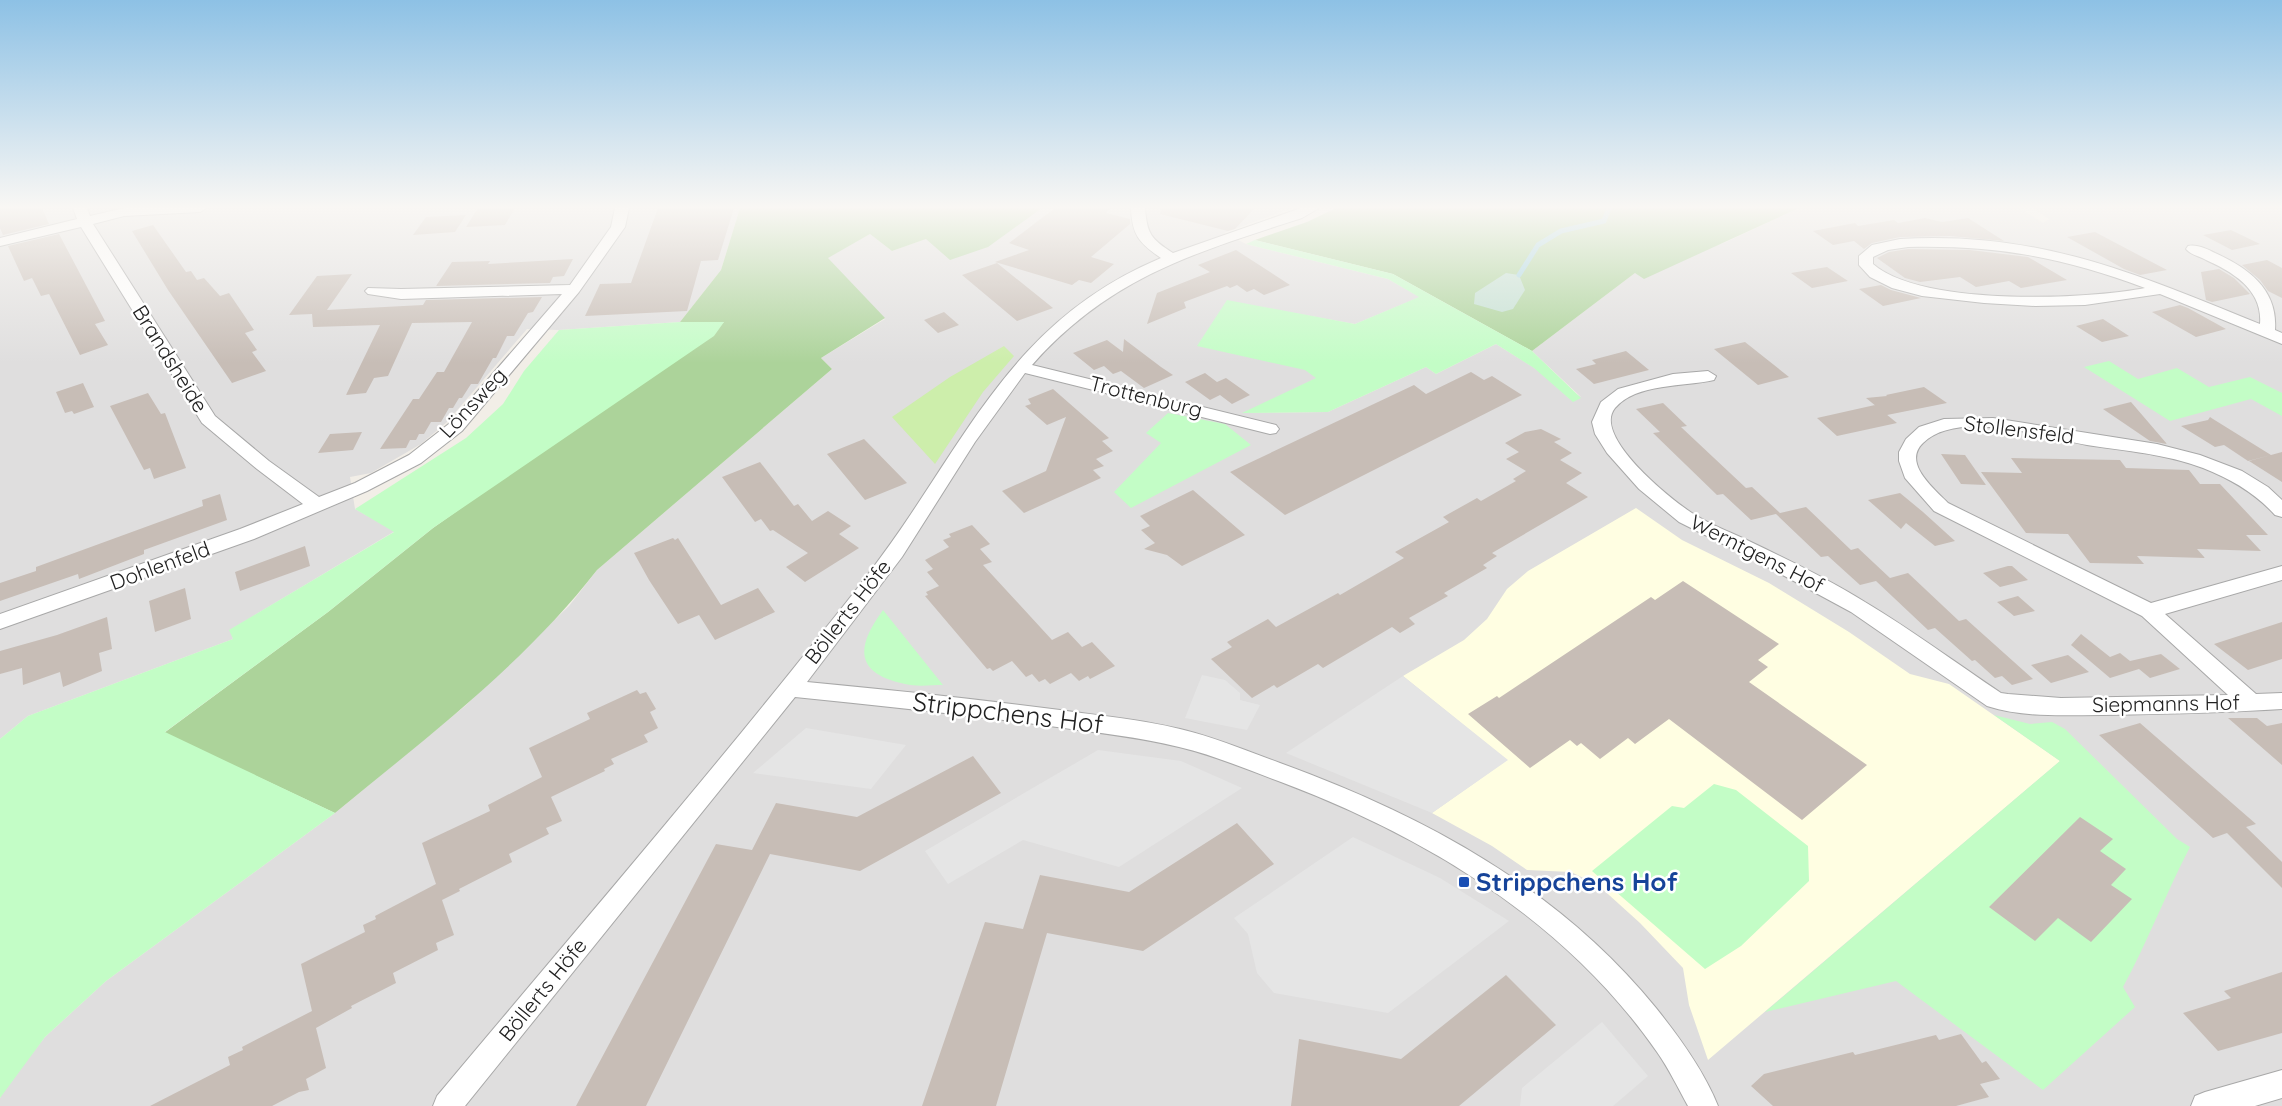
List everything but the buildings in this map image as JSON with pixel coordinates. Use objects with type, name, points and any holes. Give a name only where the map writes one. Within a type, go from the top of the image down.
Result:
[{"type":"street","name":"Brandsheide","points":[[110,260],[208,419],[263,465],[318,506]]},
{"type":"street","name":"Lönsweg","points":[[318,506],[361,488],[415,459],[456,427],[574,288],[594,260]]},
{"type":"street","name":"Böllerts Höfe","points":[[447,1106],[872,585],[1021,367],[1058,328],[1081,309],[1114,287],[1171,260]]},
{"type":"street","points":[[1866,260],[1866,266],[1874,274],[1907,289],[2013,302],[2093,300],[2160,289]]},
{"type":"street","points":[[2077,260],[2160,289],[2282,339]]},
{"type":"street","points":[[2221,260],[2250,280],[2260,292],[2269,310],[2267,332]]},
{"type":"street","points":[[373,291],[401,294],[574,288]]},
{"type":"street","name":"Trottenburg","points":[[1021,367],[1270,429]]},
{"type":"street","name":"Werntgens Hof","points":[[1708,376],[1673,379],[1624,393],[1607,406],[1601,422],[1604,434],[1614,450],[1645,485],[1686,518],[1758,553],[1858,607],[1995,700],[2016,705],[2049,706]]},
{"type":"street","name":"Stollensfeld","points":[[2251,703],[2149,611],[1941,507],[1920,486],[1908,467],[1907,450],[1916,436],[1931,427],[1954,422],[1991,423],[2179,454],[2248,483],[2273,500],[2282,511]]},
{"type":"street","name":"Dohlenfeld","points":[[0,622],[247,534],[318,506]]},
{"type":"street","points":[[2149,611],[2282,573]]},
{"type":"street","name":"Strippchens Hof","points":[[788,688],[966,706],[1175,737],[1295,776],[1375,810],[1419,832],[1497,879],[1611,972],[1646,1013],[1690,1078],[1704,1106]]},
{"type":"street","name":"Siepmanns Hof","points":[[2049,706],[2282,701]]},
{"type":"street","points":[[2205,1106],[2282,1084]]},
{"type":"shaded area","points":[[0,260],[724,260],[721,270],[680,322],[559,330],[527,329],[447,422],[421,444],[371,473],[350,477],[355,509],[395,531],[230,630],[233,639],[28,716],[0,739]]},
{"type":"shaded area","points":[[829,260],[1309,260],[1388,279],[1420,297],[1355,324],[1227,301],[1317,378],[1244,413],[1328,412],[1426,367],[1436,374],[1496,344],[1581,397],[1532,351],[1635,273],[1674,260],[2282,260],[2282,1106],[0,1106],[0,1098],[4,1090],[45,1037],[106,981],[335,813],[465,706],[569,606],[597,570],[832,369],[821,358],[885,319]]},
{"type":"shaded area","points":[[1506,273],[1519,275],[1525,290],[1513,309],[1502,312],[1474,304],[1475,293]]},
{"type":"shaded area","points":[[1636,508],[1682,540],[1769,583],[1849,632],[1910,674],[1949,684],[2060,761],[1708,1060],[1689,1005],[1683,968],[1640,923],[1598,885],[1571,872],[1527,870],[1492,846],[1432,813],[1507,760],[1403,676],[1464,640],[1487,619],[1507,589],[1528,571]]},
{"type":"shaded area","points":[[1202,675],[1225,680],[1240,693],[1240,700],[1260,705],[1247,730],[1185,718]]},
{"type":"shaded area","points":[[1403,676],[1508,760],[1432,813],[1286,753]]},
{"type":"shaded area","points":[[806,728],[906,745],[871,789],[753,773]]},
{"type":"shaded area","points":[[1098,750],[1181,761],[1242,788],[1119,867],[1023,840],[948,884],[925,851]]},
{"type":"shaded area","points":[[1353,837],[1440,878],[1509,921],[1388,1013],[1274,993],[1257,973],[1248,934],[1234,918]]},
{"type":"shaded area","points":[[1602,1022],[1648,1076],[1613,1106],[1520,1106],[1522,1088]]},
{"type":"green space","points":[[724,260],[830,260],[885,318],[821,358],[832,369],[597,570],[538,637],[439,728],[335,813],[164,733],[328,612],[433,528],[724,322],[680,322],[721,270]]},
{"type":"green space","points":[[1309,260],[1335,260],[1393,274],[1532,351],[1581,398],[1573,402],[1534,368],[1496,344],[1436,374],[1426,367],[1328,412],[1242,413],[1316,378],[1305,370],[1197,346],[1227,300],[1355,324],[1419,297],[1388,279]]},
{"type":"green space","points":[[1335,260],[1686,260],[1644,279],[1635,273],[1532,351],[1393,274]]},
{"type":"green space","points":[[680,322],[724,322],[714,336],[433,528],[328,612],[165,732],[335,813],[106,981],[45,1037],[0,1098],[0,739],[28,716],[233,639],[229,630],[394,532],[355,509],[466,438],[503,404],[524,371],[559,330]]},
{"type":"green space","points":[[1004,346],[1014,356],[983,392],[935,464],[892,417],[950,377]]},
{"type":"green space","points":[[2109,361],[2138,379],[2177,368],[2209,387],[2250,377],[2282,393],[2282,416],[2251,399],[2170,421],[2084,367]]},
{"type":"green space","points":[[1168,413],[1225,424],[1251,445],[1131,508],[1114,492],[1161,443],[1146,433]]},
{"type":"green space","points":[[883,610],[943,685],[905,684],[876,673],[869,666],[865,657],[865,647],[874,623]]},
{"type":"green space","points":[[1994,715],[2030,724],[2052,722],[2065,729],[2177,839],[2190,847],[2123,987],[2135,1007],[2043,1090],[1896,981],[1765,1012],[2060,761]]},
{"type":"green space","points":[[1714,784],[1736,790],[1808,846],[1809,881],[1741,946],[1705,969],[1592,871],[1672,806],[1684,808]]},
{"type":"waterway","points":[[1519,275],[1529,260]]},
{"type":"place","name":"Strippchens Hof","points":[[1464,882]]}]
